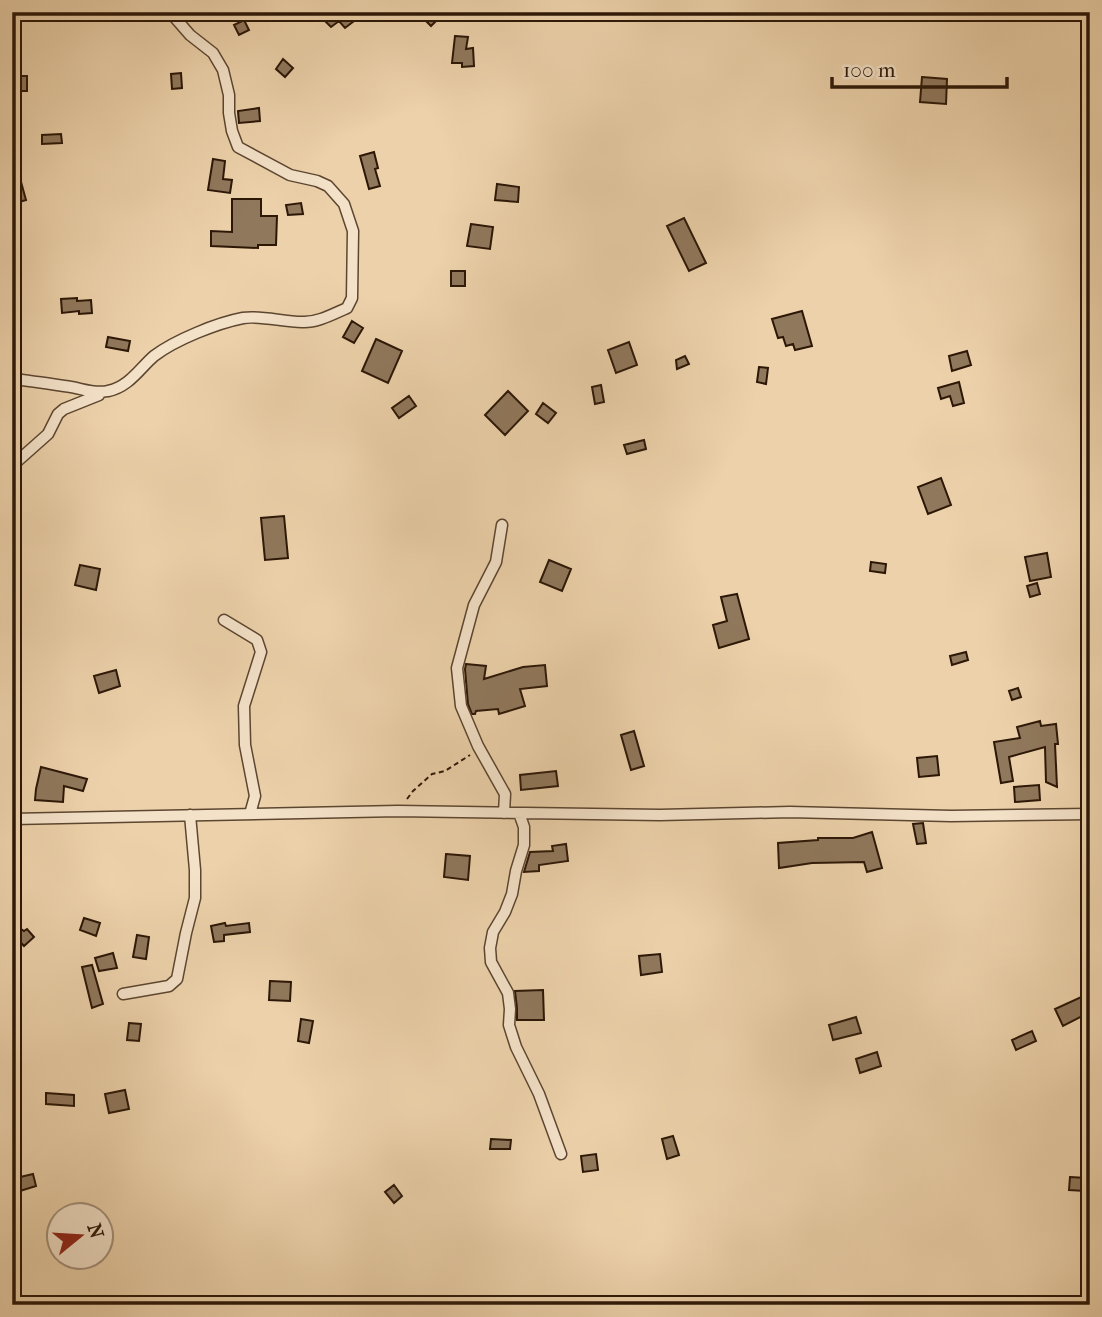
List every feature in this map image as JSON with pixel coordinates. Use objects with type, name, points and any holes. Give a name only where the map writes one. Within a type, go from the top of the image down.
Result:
[{"type":"street","points":[[12,466],[48,434],[58,414],[64,409],[125,383],[155,356],[182,340],[206,329],[245,317],[304,323],[322,319],[347,308],[352,298],[353,231],[344,204],[328,186],[290,175],[238,147],[232,131],[229,94],[223,70],[213,53],[190,35],[170,12]]},
{"type":"street","points":[[12,379],[92,392],[109,391]]},
{"type":"street","points":[[502,525],[496,562],[474,605],[457,668],[461,706],[478,746],[505,794],[504,813]]},
{"type":"street","points":[[224,620],[257,640],[261,652],[244,706],[245,746],[255,796],[250,814]]},
{"type":"street","points":[[12,819],[398,811],[660,815],[790,812],[951,816],[1090,814]]},
{"type":"street","points":[[519,813],[524,827],[524,845],[512,894],[493,932],[491,962],[508,993],[509,1025],[516,1047],[539,1094],[561,1154]]},
{"type":"street","points":[[123,994],[169,986],[177,979],[195,898],[190,815]]},
{"type":"path","points":[[398,811],[413,791],[432,774],[445,771],[471,754],[478,746]]},
{"type":"building","points":[[331,12],[349,12],[354,21],[345,28],[339,21],[331,27],[323,19]]},
{"type":"building","points":[[417,12],[445,12],[431,26]]},
{"type":"building","points":[[244,20],[249,30],[239,35],[234,25]]},
{"type":"building","points":[[455,36],[468,37],[466,49],[473,48],[474,66],[462,67],[462,63],[452,63]]},
{"type":"building","points":[[283,59],[293,68],[285,77],[276,69]]},
{"type":"building","points":[[181,73],[182,88],[172,89],[171,74]]},
{"type":"building","points":[[12,76],[27,76],[27,91],[12,91]]},
{"type":"building","points":[[922,77],[947,79],[946,104],[920,102]]},
{"type":"building","points":[[259,108],[260,121],[239,123],[238,111]]},
{"type":"building","points":[[61,134],[62,143],[42,144],[42,135]]},
{"type":"building","points":[[374,152],[380,186],[369,189],[360,156]]},
{"type":"building","points":[[213,159],[225,161],[223,179],[232,180],[230,193],[208,190]]},
{"type":"building","points":[[12,160],[15,160],[26,200],[12,204]]},
{"type":"building","points":[[497,184],[519,187],[518,202],[495,200]]},
{"type":"building","points":[[232,199],[261,199],[261,216],[277,216],[276,245],[258,245],[258,248],[211,246],[211,231],[232,232]]},
{"type":"building","points":[[301,203],[303,214],[288,215],[286,205]]},
{"type":"building","points":[[684,218],[706,263],[689,271],[667,226]]},
{"type":"building","points":[[471,224],[493,227],[490,249],[467,246]]},
{"type":"building","points":[[451,271],[465,271],[465,286],[451,286]]},
{"type":"building","points":[[77,298],[77,301],[91,300],[92,313],[62,313],[61,299]]},
{"type":"building","points":[[802,311],[812,346],[795,350],[793,344],[786,346],[783,337],[778,338],[772,319]]},
{"type":"building","points":[[352,321],[363,328],[354,343],[343,337]]},
{"type":"building","points":[[108,337],[130,341],[128,351],[106,347]]},
{"type":"building","points":[[376,339],[402,351],[388,383],[362,371]]},
{"type":"building","points":[[629,342],[637,365],[616,373],[608,350]]},
{"type":"building","points":[[967,351],[971,365],[952,371],[949,356]]},
{"type":"building","points":[[685,356],[689,364],[677,369],[676,360]]},
{"type":"building","points":[[759,367],[768,368],[766,384],[757,382]]},
{"type":"building","points":[[959,382],[964,403],[953,406],[950,396],[941,399],[938,388]]},
{"type":"building","points":[[601,385],[604,402],[595,404],[592,387]]},
{"type":"building","points":[[508,391],[528,411],[505,435],[485,415]]},
{"type":"building","points":[[409,396],[416,406],[399,418],[392,408]]},
{"type":"building","points":[[543,403],[556,413],[548,423],[536,414]]},
{"type":"building","points":[[644,440],[646,449],[627,454],[624,445]]},
{"type":"building","points":[[941,478],[951,505],[928,514],[918,487]]},
{"type":"building","points":[[284,516],[288,558],[265,560],[261,518]]},
{"type":"building","points":[[1047,553],[1051,577],[1030,581],[1025,557]]},
{"type":"building","points":[[549,560],[571,569],[562,591],[540,582]]},
{"type":"building","points":[[871,562],[886,564],[885,573],[870,571]]},
{"type":"building","points":[[80,565],[100,569],[96,590],[75,585]]},
{"type":"building","points":[[1037,583],[1040,594],[1030,597],[1027,586]]},
{"type":"building","points":[[737,594],[749,639],[719,648],[713,625],[727,621],[721,597]]},
{"type":"building","points":[[966,652],[968,660],[952,665],[950,656]]},
{"type":"building","points":[[466,664],[486,666],[484,679],[523,667],[545,665],[547,686],[520,689],[525,706],[499,714],[498,709],[476,711],[472,714],[468,704]]},
{"type":"building","points":[[116,670],[120,686],[99,693],[94,676]]},
{"type":"building","points":[[1018,688],[1021,697],[1012,700],[1009,691]]},
{"type":"building","points":[[1040,721],[1041,726],[1056,724],[1057,787],[1046,782],[1045,747],[1009,757],[1013,781],[1001,783],[994,742],[1020,738],[1017,727]]},
{"type":"building","points":[[634,731],[644,766],[631,770],[621,735]]},
{"type":"building","points":[[937,756],[939,775],[919,777],[917,758]]},
{"type":"building","points":[[41,767],[87,779],[83,791],[64,786],[63,802],[35,800]]},
{"type":"building","points":[[556,771],[558,786],[521,790],[520,775]]},
{"type":"building","points":[[1039,785],[1040,800],[1015,802],[1014,787]]},
{"type":"building","points":[[923,823],[926,843],[917,844],[913,824]]},
{"type":"building","points":[[872,832],[882,868],[867,872],[864,862],[812,863],[779,868],[778,843],[818,838],[853,838]]},
{"type":"building","points":[[566,844],[568,861],[539,865],[539,871],[524,872],[530,852],[553,851],[552,846]]},
{"type":"building","points":[[446,854],[470,856],[468,880],[444,877]]},
{"type":"building","points":[[84,918],[100,923],[96,936],[80,930]]},
{"type":"building","points":[[12,923],[24,931],[27,929],[34,937],[24,946],[12,933]]},
{"type":"building","points":[[225,923],[226,926],[249,923],[250,932],[224,935],[224,941],[214,942],[211,926]]},
{"type":"building","points":[[137,935],[149,937],[146,959],[133,957]]},
{"type":"building","points":[[113,953],[117,968],[99,971],[95,958]]},
{"type":"building","points":[[660,954],[662,972],[641,975],[639,956]]},
{"type":"building","points":[[92,965],[103,1004],[92,1008],[82,967]]},
{"type":"building","points":[[270,981],[291,982],[290,1001],[269,1000]]},
{"type":"building","points":[[543,990],[544,1020],[517,1020],[515,991]]},
{"type":"building","points":[[1090,993],[1090,1012],[1063,1026],[1055,1009]]},
{"type":"building","points":[[856,1017],[861,1033],[833,1040],[829,1025]]},
{"type":"building","points":[[301,1019],[313,1021],[309,1043],[298,1041]]},
{"type":"building","points":[[129,1023],[141,1024],[139,1041],[127,1040]]},
{"type":"building","points":[[1032,1031],[1036,1041],[1016,1050],[1012,1040]]},
{"type":"building","points":[[877,1052],[881,1066],[860,1073],[856,1059]]},
{"type":"building","points":[[125,1090],[129,1109],[109,1113],[105,1094]]},
{"type":"building","points":[[46,1093],[74,1095],[74,1106],[46,1104]]},
{"type":"building","points":[[673,1136],[679,1155],[667,1159],[662,1139]]},
{"type":"building","points":[[491,1139],[511,1140],[510,1149],[490,1149]]},
{"type":"building","points":[[596,1154],[598,1170],[583,1172],[581,1156]]},
{"type":"building","points":[[33,1174],[36,1186],[20,1191],[16,1178]]},
{"type":"building","points":[[1070,1177],[1086,1178],[1085,1191],[1069,1190]]},
{"type":"building","points":[[394,1185],[402,1196],[394,1203],[385,1192]]}]
